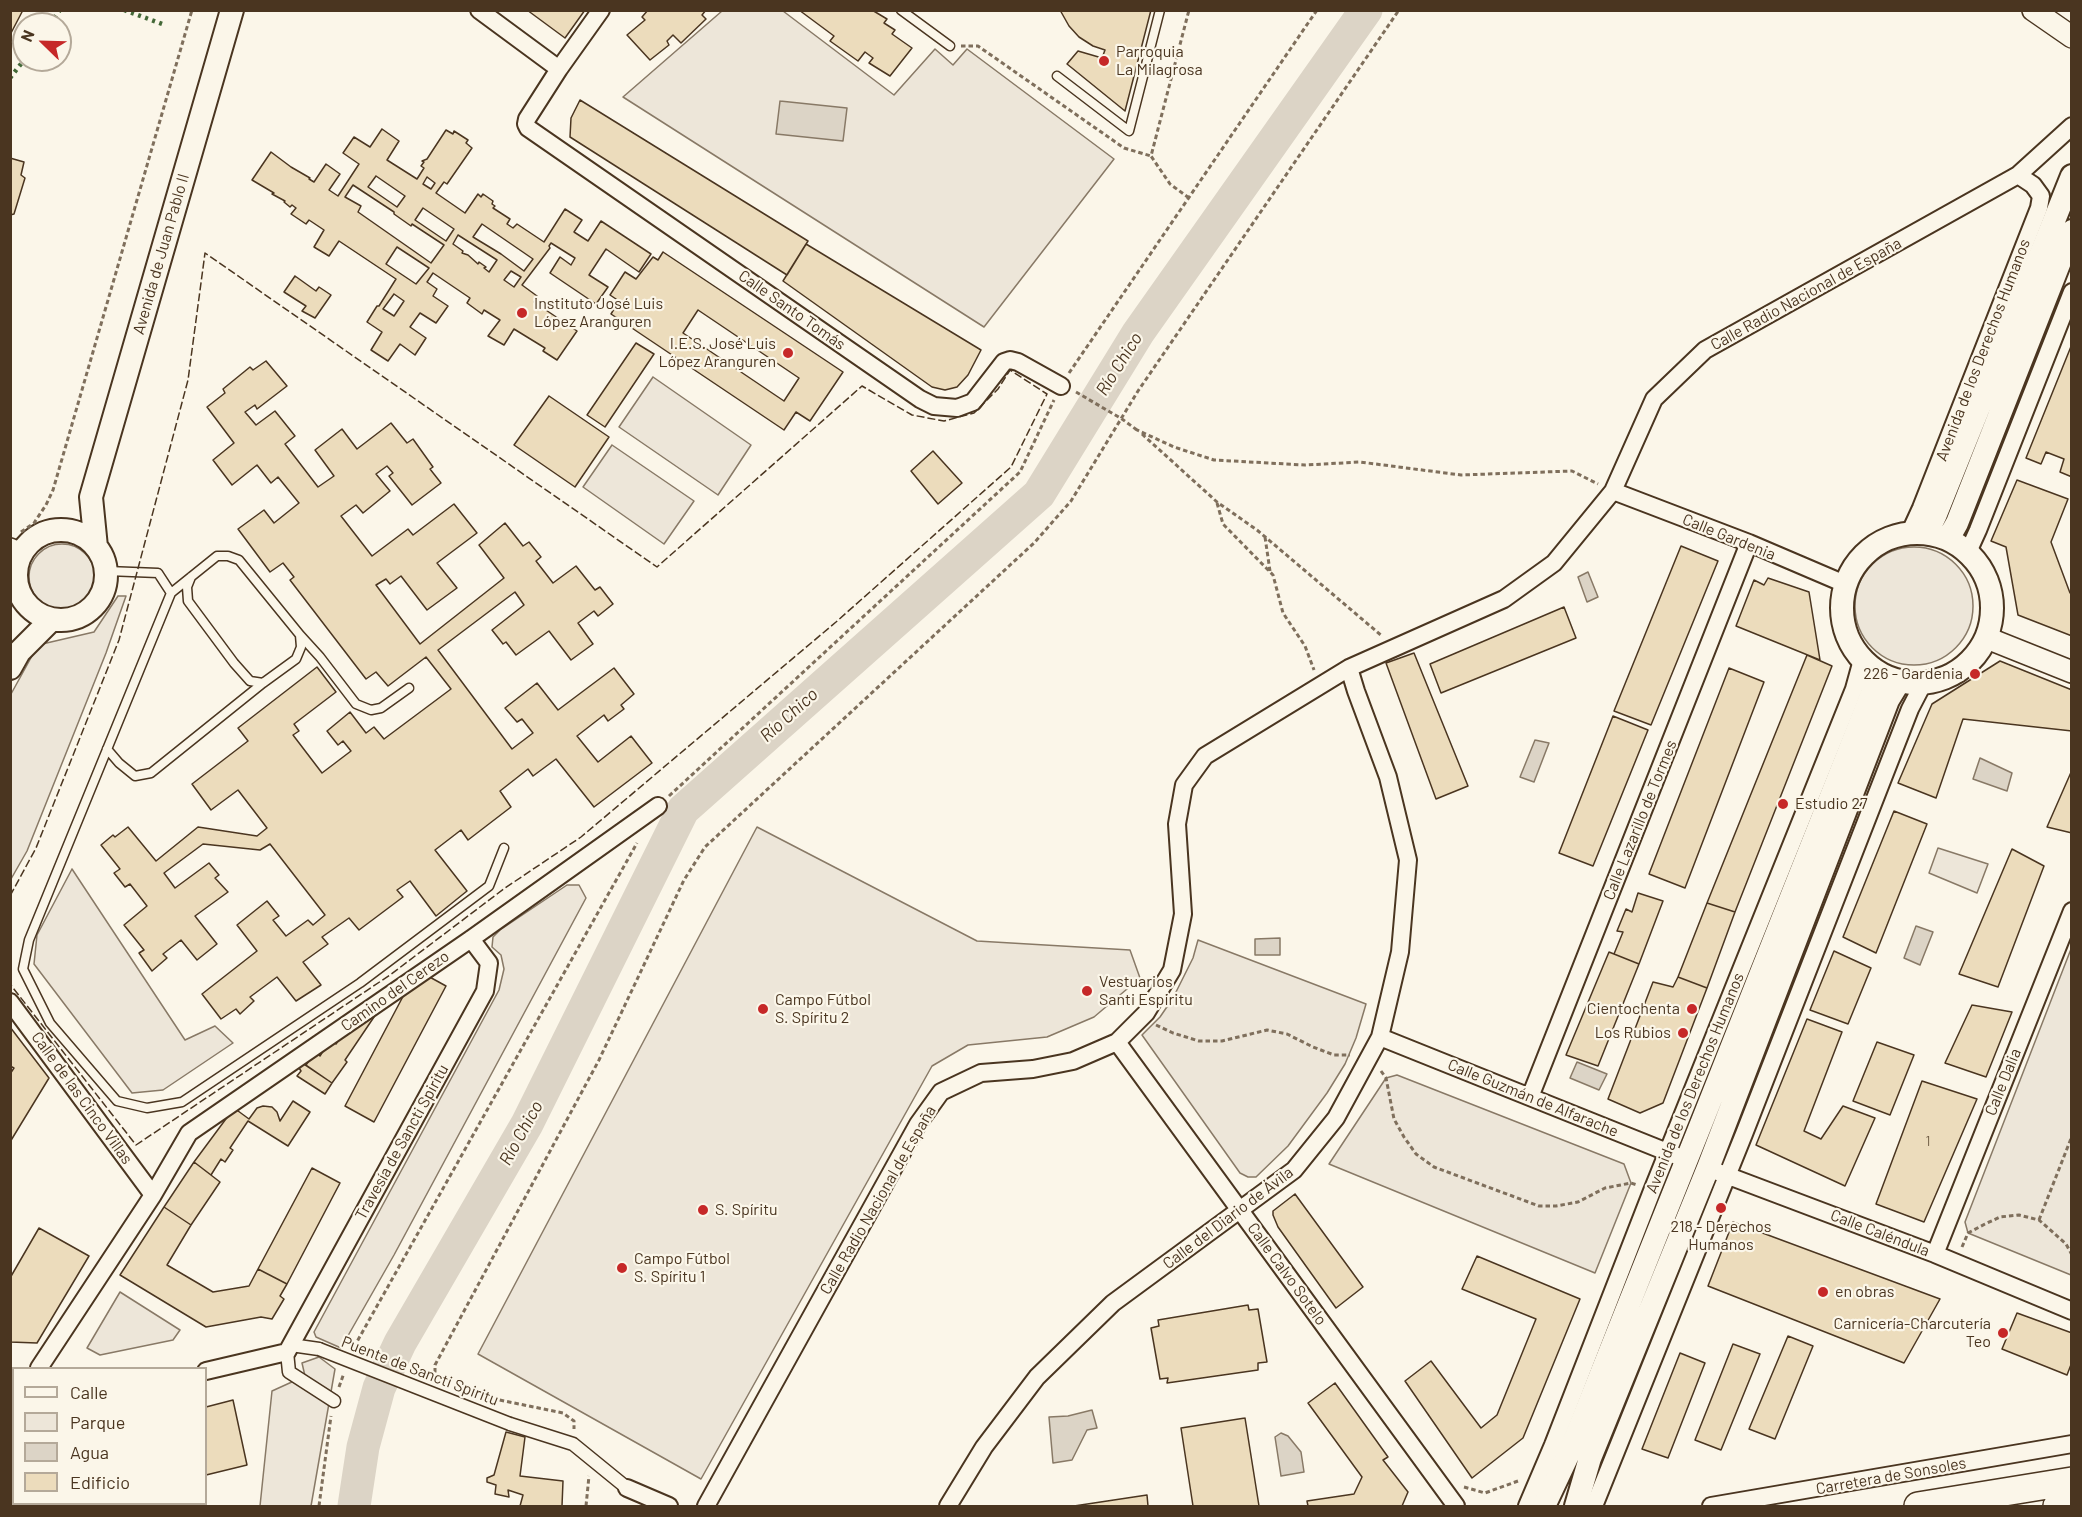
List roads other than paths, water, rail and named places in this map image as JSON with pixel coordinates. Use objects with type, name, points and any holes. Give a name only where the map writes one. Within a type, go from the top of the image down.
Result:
[{"type":"highway","points":[[1918,1506],[2072,1481]]},
{"type":"highway","points":[[2057,1506],[2072,1504]]},
{"type":"main road","name":"Avenida de Juan Pablo II","points":[[96,547],[91,497],[232,10]]},
{"type":"main road","name":"Avenida de los Derechos Humanos","points":[[1928,535],[2072,176]]},
{"type":"main road","points":[[1928,535],[1968,552],[1983,570],[1991,592],[1992,615],[1987,638],[1976,656],[1961,670],[1943,679],[1923,684],[1899,682],[1868,666],[1850,643],[1843,624],[1841,604],[1845,584],[1855,564],[1870,549],[1889,538],[1928,535],[1957,523],[2072,231]]},
{"type":"main road","name":"Avenida de Juan Pablo II","points":[[64,530],[91,497]]},
{"type":"main road","points":[[64,530],[82,535],[96,547],[107,571],[100,599],[79,618],[51,620],[28,607],[16,582],[15,546],[38,536],[64,530]]},
{"type":"main road","points":[[15,660],[28,607]]},
{"type":"main road","points":[[15,660],[51,620]]},
{"type":"main road","name":"Avenida de los Derechos Humanos","points":[[1544,1506],[1570,1451],[1677,1156],[1872,693],[1868,666]]},
{"type":"main road","points":[[1585,1503],[1590,1458],[1717,1172],[1888,700],[1899,682]]},
{"type":"street","points":[[479,10],[559,69],[601,10]]},
{"type":"street","points":[[2033,10],[2072,37]]},
{"type":"street","name":"Calle Santo Tomás","points":[[559,69],[526,123],[528,128],[927,402],[949,408],[965,406],[973,402],[1004,362],[1010,360],[1018,362],[1061,386]]},
{"type":"street","name":"Calle Radio Nacional de España","points":[[706,1506],[918,1124],[941,1092],[981,1073],[1033,1069],[1073,1061],[1117,1042],[1146,1013],[1172,970],[1183,914],[1177,824],[1184,785],[1205,756],[1349,668],[1504,600],[1554,563],[1613,491],[1654,399],[1705,350],[2018,175],[2072,126]]},
{"type":"street","name":"Avenida de los Derechos Humanos","points":[[1928,535],[1921,508],[2039,208],[2041,196],[2033,185],[2018,175]]},
{"type":"street","points":[[1968,552],[2072,292]]},
{"type":"street","name":"Calle Gardenia","points":[[1613,491],[1749,543],[1845,584]]},
{"type":"street","name":"Calle Lazarillo de Tormes","points":[[1530,1097],[1749,543]]},
{"type":"street","points":[[1987,638],[2072,672]]},
{"type":"street","name":"Calle del Diario de Ávila","points":[[948,1506],[984,1447],[1037,1377],[1113,1303],[1294,1170],[1336,1118],[1380,1037],[1400,952],[1408,860],[1388,777],[1349,668]]},
{"type":"street","points":[[1717,1172],[1910,709],[1923,684]]},
{"type":"street","name":"Camino del Cerezo","points":[[40,1367],[153,1195],[189,1133],[471,939],[658,806]]},
{"type":"street","name":"Calle Dalia","points":[[1935,1254],[2072,911]]},
{"type":"street","name":"Travesía de Sancti Spiritu","points":[[289,1348],[485,991],[489,963],[471,939]]},
{"type":"street","name":"Calle de las Cinco Villas","points":[[10,1002],[153,1195]]},
{"type":"street","name":"Calle Guzmán de Alfarache","points":[[1380,1037],[1677,1156]]},
{"type":"street","name":"Calle Calvo Sotelo","points":[[1117,1042],[1451,1500]]},
{"type":"street","name":"Avenida de los Derechos Humanos","points":[[1527,1506],[1558,1434],[1652,1191],[1677,1156]]},
{"type":"street","name":"Calle Caléndula","points":[[1677,1156],[1935,1254],[2072,1311]]},
{"type":"street","points":[[207,1371],[289,1348],[290,1372],[334,1401]]},
{"type":"street","name":"Puente de Sancti Spiritu","points":[[289,1348],[319,1349],[510,1424],[573,1444],[627,1488]]},
{"type":"street","name":"Carretera de Sonsoles","points":[[1711,1506],[2072,1444]]},
{"type":"street","points":[[627,1488],[669,1506]]},
{"type":"lane","points":[[901,10],[950,46]]},
{"type":"lane","points":[[1057,76],[1129,131],[1160,10]]},
{"type":"lane","points":[[409,688],[381,708],[371,710],[356,704],[239,560],[228,556],[217,556],[171,593],[29,940],[22,969],[50,1023],[117,1101],[147,1108],[182,1102],[360,983],[489,886],[504,848]]},
{"type":"lane","points":[[107,571],[158,573],[171,593]]},
{"type":"lane","points":[[191,577],[187,587],[188,601],[193,609],[250,681],[263,683]]},
{"type":"lane","points":[[296,659],[301,647],[300,636]]},
{"type":"lane","points":[[107,749],[135,776],[150,773],[296,659],[307,653],[320,657]]},
{"type":"water","points":[[780,101],[847,108],[843,141],[776,134]]},
{"type":"water","points":[[1588,572],[1598,597],[1587,602],[1578,577]]},
{"type":"water","points":[[1535,740],[1549,743],[1534,782],[1520,777]]},
{"type":"water","points":[[1980,758],[2012,773],[2007,791],[1973,779]]},
{"type":"water","points":[[1916,926],[1933,932],[1920,965],[1904,958]]},
{"type":"water","points":[[1280,938],[1280,955],[1255,955],[1255,939]]},
{"type":"water","points":[[1577,1062],[1607,1074],[1599,1090],[1570,1078]]},
{"type":"water","points":[[1092,1410],[1097,1428],[1087,1430],[1072,1460],[1053,1463],[1049,1417],[1068,1416]]},
{"type":"water","points":[[1281,1433],[1288,1436],[1301,1452],[1304,1472],[1281,1476],[1275,1437]]},
{"type":"waterway","name":"Río Chico","points":[[354,1506],[363,1447],[379,1388],[400,1343],[527,1124],[683,810],[1039,494],[1138,333],[1366,10]]},
{"type":"place","name":"Parroquia La Milagrosa","points":[[1104,61]]},
{"type":"place","name":"Instituto José Luis López Aranguren","points":[[522,313]]},
{"type":"place","name":"I.E.S. José Luis López Aranguren","points":[[788,353]]},
{"type":"place","name":"226 - Gardenia","points":[[1975,674]]},
{"type":"place","name":"Estudio 27","points":[[1783,804]]},
{"type":"place","name":"Vestuarios Santi Espiritu","points":[[1087,991]]},
{"type":"place","name":"Campo Fútbol S. Spíritu 2","points":[[763,1009]]},
{"type":"place","name":"Cientochenta","points":[[1692,1009]]},
{"type":"place","name":"Los Rubios","points":[[1683,1033]]},
{"type":"place","name":"218 - Derechos Humanos","points":[[1721,1208]]},
{"type":"place","name":"S. Spíritu","points":[[703,1210]]},
{"type":"place","name":"Campo Fútbol S. Spíritu 1","points":[[622,1268]]},
{"type":"place","name":"en obras","points":[[1823,1292]]},
{"type":"place","name":"Carnicería-Charcutería Teo","points":[[2003,1333]]}]
